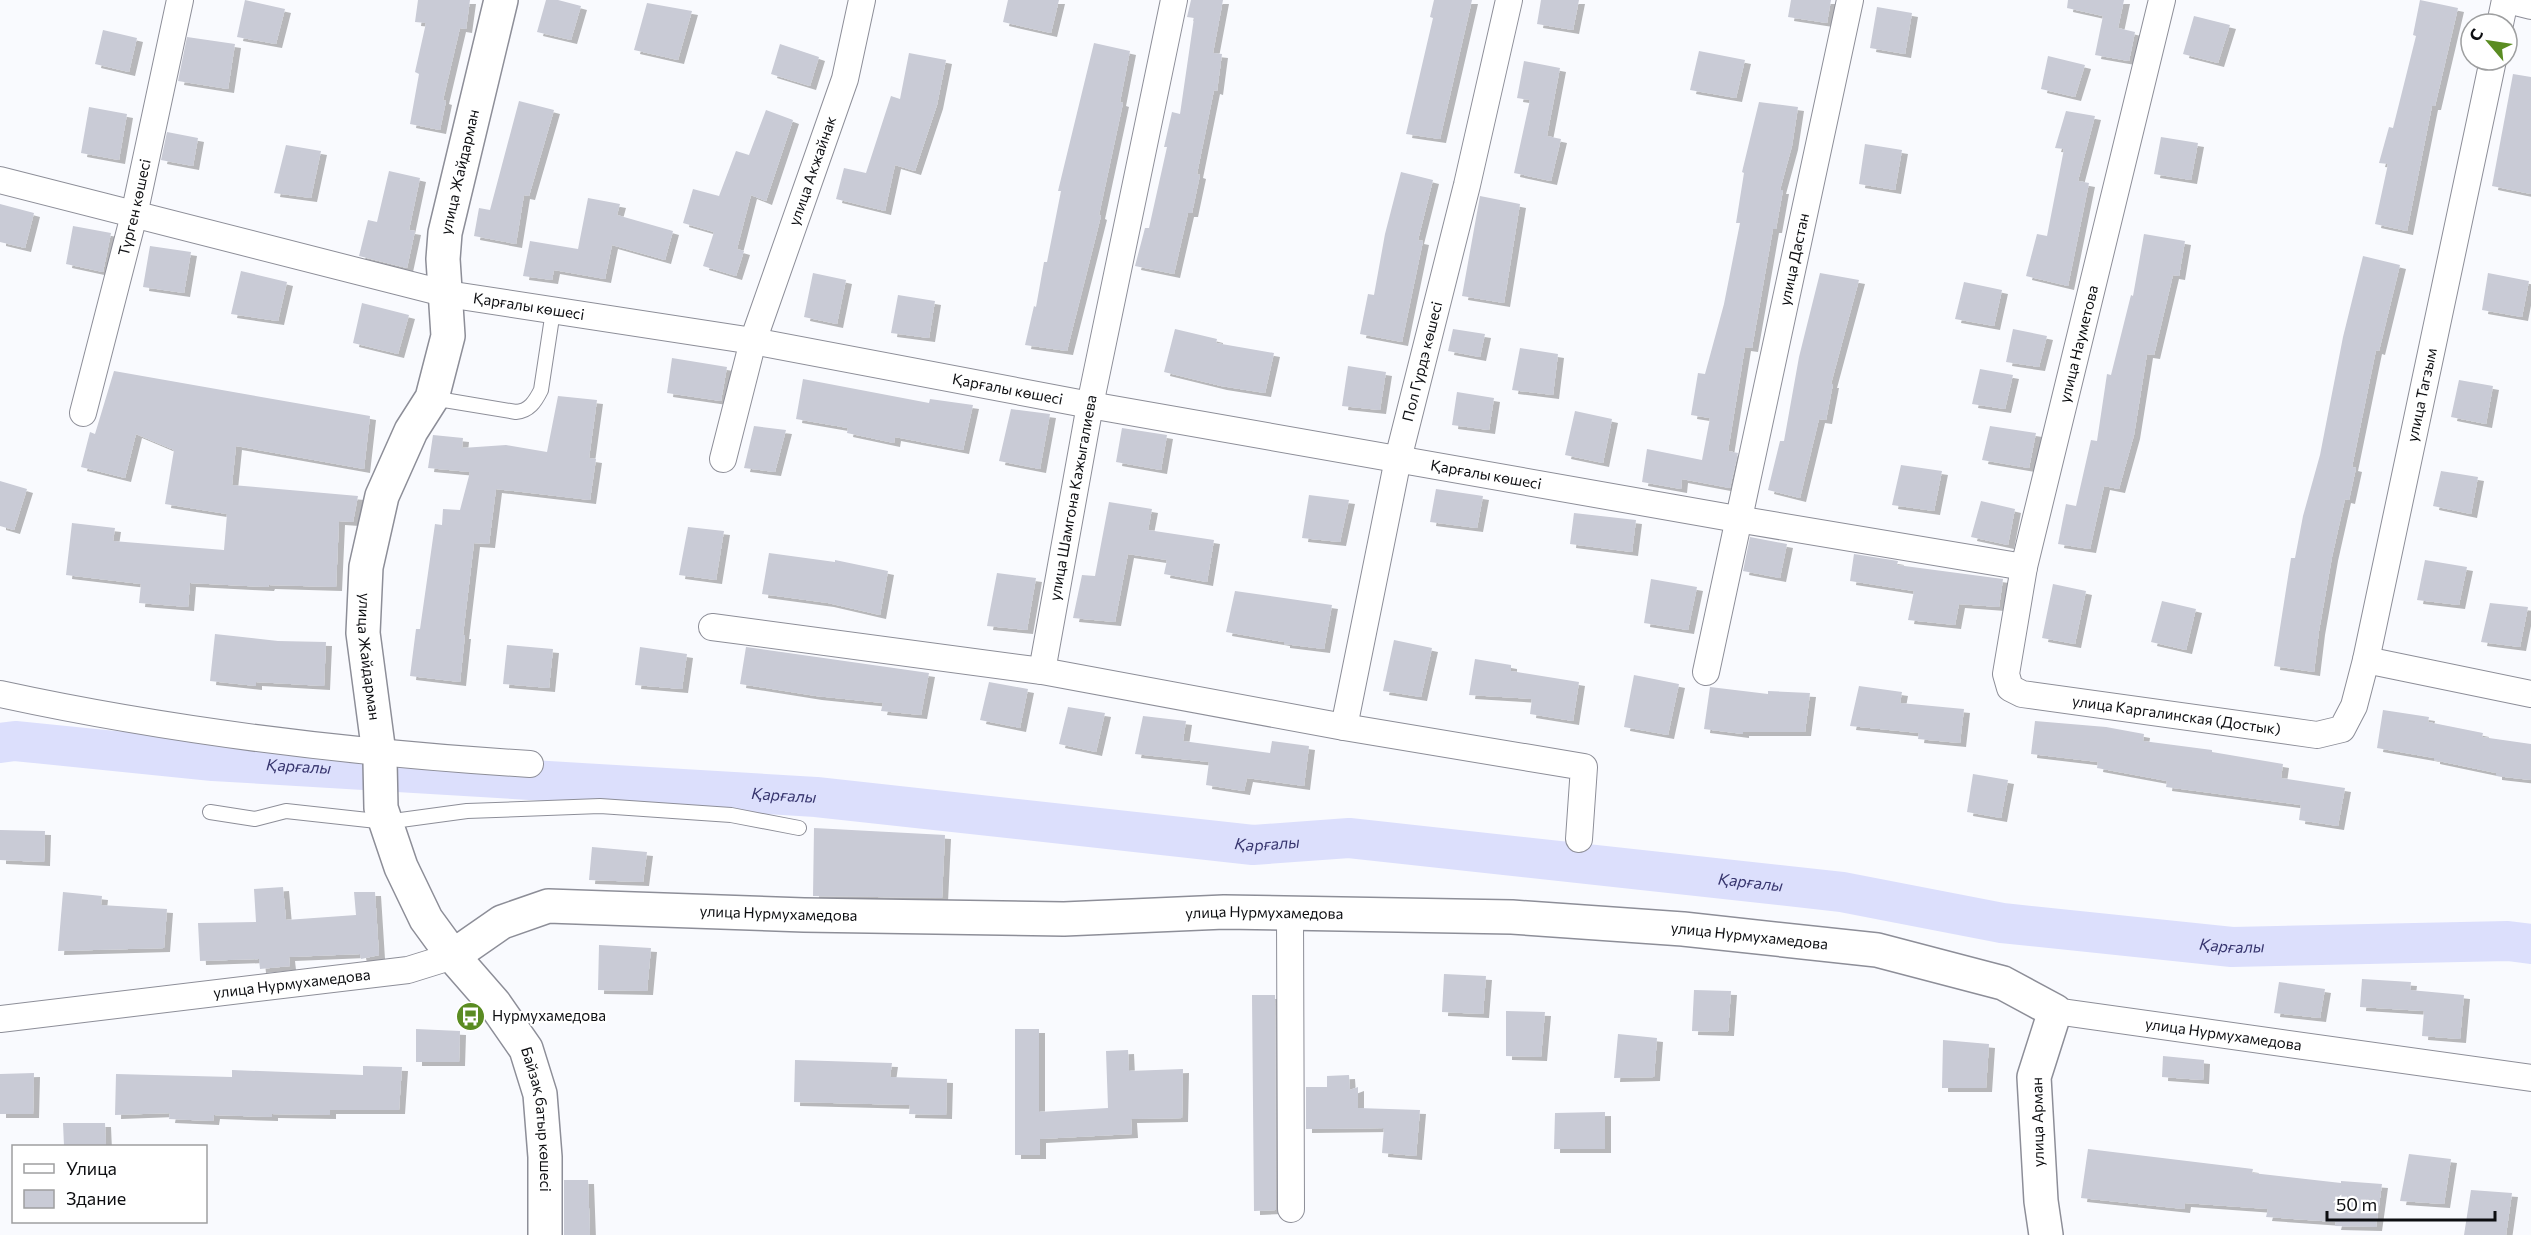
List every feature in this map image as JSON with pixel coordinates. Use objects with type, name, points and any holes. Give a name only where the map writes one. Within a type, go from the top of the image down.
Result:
[{"type":"street","name":"Түрген көшесі","points":[[83,413],[134,215],[180,0]]},
{"type":"street","name":"улица Жайдарман","points":[[383,815],[380,756],[363,633],[366,567],[382,496],[411,431],[432,398],[448,336],[447,294],[442,259],[445,232],[501,0]]},
{"type":"street","name":"улица Акжайнак","points":[[723,459],[753,341],[846,79],[862,0]]},
{"type":"street","name":"улица Шамгона Кажыгалиева","points":[[1042,671],[1090,405],[1174,0]]},
{"type":"street","name":"Пол Гурдэ көшесі","points":[[1344,727],[1398,459],[1467,185],[1509,0]]},
{"type":"street","name":"улица Дастан","points":[[1706,672],[1850,0]]},
{"type":"street","name":"улица Науметова","points":[[2010,688],[2006,674],[2024,567],[2162,0]]},
{"type":"street","points":[[2506,0],[2531,6]]},
{"type":"street","name":"улица Тагзым","points":[[2342,729],[2355,706],[2366,660],[2490,72]]},
{"type":"street","name":"Қарғалы көшесі","points":[[0,180],[447,294],[753,341],[1090,405],[2024,567]]},
{"type":"street","points":[[712,627],[1042,671],[1344,727],[1584,767],[1579,839]]},
{"type":"street","points":[[2366,660],[2531,694]]},
{"type":"street","name":"улица Каргалинская (Достык)","points":[[2010,688],[2022,694],[2317,735],[2342,729]]},
{"type":"street","points":[[0,694],[96,715],[380,756],[530,764]]},
{"type":"street","points":[[383,815],[401,867],[426,919],[453,957]]},
{"type":"street","name":"улица Нурмухамедова","points":[[0,1019],[408,970],[453,957],[502,922],[548,906],[804,915],[1064,919],[1224,912],[1512,916],[1683,928],[1877,950],[2003,983],[2055,1011],[2531,1077]]},
{"type":"street","points":[[1290,913],[1291,1209]]},
{"type":"street","name":"Байзақ батыр көшесі","points":[[453,957],[494,1003],[526,1049],[540,1094],[545,1157],[545,1235]]},
{"type":"street","name":"улица Арман","points":[[2046,1235],[2041,1201],[2034,1077],[2055,1011]]},
{"type":"lane","points":[[432,398],[516,412],[528,408],[535,401],[540,390],[553,311]]},
{"type":"lane","points":[[210,812],[255,819],[286,811],[383,815],[600,806],[730,814],[799,828]]},
{"type":"building","points":[[245,0],[285,9],[276,44],[237,37]]},
{"type":"building","points":[[418,0],[470,0],[466,29],[460,28],[443,100],[446,101],[440,130],[410,124],[419,74],[415,72],[426,23],[415,22]]},
{"type":"building","points":[[546,0],[558,0],[581,6],[571,40],[537,32]]},
{"type":"building","points":[[1008,0],[1059,0],[1051,33],[1003,22]]},
{"type":"building","points":[[1191,0],[1223,0],[1213,53],[1222,54],[1217,91],[1214,90],[1197,174],[1200,175],[1192,213],[1188,213],[1174,274],[1135,266],[1145,228],[1149,228],[1167,147],[1164,147],[1172,112],[1180,114],[1194,18],[1187,17]]},
{"type":"building","points":[[1434,0],[1472,0],[1440,139],[1406,134],[1433,18],[1430,17]]},
{"type":"building","points":[[1541,0],[1579,0],[1573,30],[1537,24]]},
{"type":"building","points":[[1791,0],[1831,0],[1827,23],[1788,17]]},
{"type":"building","points":[[2068,0],[2124,0],[2118,28],[2135,32],[2129,61],[2095,55],[2103,16],[2067,8]]},
{"type":"building","points":[[2420,0],[2458,8],[2435,106],[2432,106],[2407,231],[2375,224],[2388,164],[2379,163],[2389,127],[2393,128],[2416,36],[2413,35]]},
{"type":"building","points":[[647,3],[692,11],[678,60],[634,50]]},
{"type":"building","points":[[1877,7],[1912,13],[1905,54],[1870,48]]},
{"type":"building","points":[[2194,16],[2230,25],[2218,63],[2183,54]]},
{"type":"building","points":[[103,30],[137,38],[129,72],[95,64]]},
{"type":"building","points":[[187,37],[235,44],[228,89],[178,81]]},
{"type":"building","points":[[1094,43],[1130,51],[1120,102],[1123,103],[1099,215],[1101,216],[1067,351],[1025,345],[1034,306],[1036,307],[1044,262],[1047,262],[1061,191],[1058,191]]},
{"type":"building","points":[[780,44],[819,57],[810,86],[771,74]]},
{"type":"building","points":[[1699,51],[1745,60],[1736,98],[1690,90]]},
{"type":"building","points":[[909,53],[946,60],[937,105],[915,171],[895,165],[885,211],[836,199],[844,168],[866,173],[891,96],[900,99]]},
{"type":"building","points":[[2048,56],[2085,65],[2075,97],[2041,89]]},
{"type":"building","points":[[1524,61],[1560,68],[1547,136],[1561,139],[1551,181],[1514,173],[1530,100],[1517,98]]},
{"type":"building","points":[[2513,74],[2531,77],[2531,194],[2492,186]]},
{"type":"building","points":[[519,101],[554,110],[529,196],[524,195],[516,244],[474,236],[479,208],[490,210]]},
{"type":"building","points":[[1759,102],[1798,107],[1792,146],[1780,190],[1783,190],[1776,229],[1773,229],[1752,348],[1745,347],[1728,451],[1738,453],[1730,488],[1682,479],[1681,489],[1642,482],[1647,449],[1702,460],[1710,418],[1691,415],[1698,373],[1705,374],[1724,304],[1740,223],[1736,223],[1744,173],[1742,172]]},
{"type":"building","points":[[89,107],[127,114],[119,160],[81,153]]},
{"type":"building","points":[[766,110],[793,120],[766,201],[751,195],[737,249],[744,251],[736,276],[703,266],[714,232],[683,223],[693,189],[719,196],[736,151],[749,155]]},
{"type":"building","points":[[2066,111],[2095,116],[2078,181],[2089,183],[2068,286],[2026,276],[2037,234],[2047,236],[2064,149],[2055,148]]},
{"type":"building","points":[[167,132],[198,138],[193,166],[161,160]]},
{"type":"building","points":[[2161,137],[2198,143],[2191,180],[2154,174]]},
{"type":"building","points":[[1865,144],[1902,150],[1895,190],[1859,184]]},
{"type":"building","points":[[286,145],[321,151],[311,198],[274,193]]},
{"type":"building","points":[[389,171],[420,178],[409,230],[415,231],[407,268],[359,256],[368,220],[377,222]]},
{"type":"building","points":[[1401,172],[1433,180],[1418,240],[1423,241],[1402,342],[1360,334],[1368,294],[1374,295],[1385,234]]},
{"type":"building","points":[[1480,196],[1520,204],[1504,303],[1462,296]]},
{"type":"building","points":[[588,198],[620,204],[617,215],[673,231],[665,260],[612,245],[605,279],[554,270],[552,280],[523,276],[530,241],[578,249]]},
{"type":"building","points":[[0,204],[34,213],[25,248],[0,242]]},
{"type":"building","points":[[73,226],[111,233],[103,272],[66,264]]},
{"type":"building","points":[[2144,234],[2185,241],[2179,276],[2173,275],[2154,355],[2147,354],[2134,435],[2119,489],[2104,486],[2090,549],[2058,544],[2066,504],[2076,506],[2091,440],[2097,441],[2107,374],[2111,375],[2131,295],[2133,296]]},
{"type":"building","points":[[150,246],[191,252],[184,293],[143,287]]},
{"type":"building","points":[[2363,256],[2400,265],[2379,351],[2376,350],[2352,467],[2356,468],[2349,500],[2345,499],[2332,557],[2314,672],[2274,666],[2291,558],[2295,558],[2303,516],[2320,455],[2343,337]]},
{"type":"building","points":[[241,271],[287,282],[278,321],[231,314]]},
{"type":"building","points":[[813,273],[846,280],[837,324],[804,317]]},
{"type":"building","points":[[1820,273],[1859,280],[1831,384],[1833,384],[1826,420],[1819,419],[1800,498],[1768,490],[1780,441],[1784,441],[1799,357]]},
{"type":"building","points":[[2488,273],[2529,281],[2522,317],[2482,310]]},
{"type":"building","points":[[1964,282],[2002,290],[1994,326],[1955,319]]},
{"type":"building","points":[[898,295],[935,301],[929,338],[891,333]]},
{"type":"building","points":[[362,303],[409,315],[398,354],[353,343]]},
{"type":"building","points":[[1175,329],[1217,339],[1216,343],[1274,353],[1265,393],[1221,386],[1164,372]]},
{"type":"building","points":[[1453,329],[1485,334],[1480,357],[1448,351]]},
{"type":"building","points":[[2013,329],[2047,336],[2039,367],[2006,362]]},
{"type":"building","points":[[1520,348],[1558,354],[1553,395],[1512,390]]},
{"type":"building","points":[[672,358],[727,367],[721,401],[667,393]]},
{"type":"building","points":[[1348,366],[1386,372],[1380,410],[1342,406]]},
{"type":"building","points":[[1980,369],[2013,375],[2005,409],[1972,404]]},
{"type":"building","points":[[114,371],[370,416],[364,469],[236,446],[232,485],[358,496],[353,522],[339,521],[336,587],[269,585],[268,587],[190,583],[188,607],[139,603],[141,584],[66,575],[72,523],[115,528],[113,541],[224,550],[227,514],[165,504],[174,450],[136,434],[125,478],[81,467],[90,432],[95,434]]},
{"type":"building","points":[[803,379],[929,403],[930,399],[973,405],[963,450],[895,437],[894,443],[847,433],[848,428],[796,419]]},
{"type":"building","points":[[2459,380],[2493,386],[2486,424],[2451,417]]},
{"type":"building","points":[[1457,392],[1494,398],[1489,430],[1452,425]]},
{"type":"building","points":[[558,396],[597,400],[589,458],[596,459],[590,500],[496,489],[489,544],[474,543],[460,682],[410,676],[416,629],[420,629],[435,524],[442,525],[443,509],[460,510],[470,472],[428,468],[433,435],[463,438],[462,448],[506,445],[547,452]]},
{"type":"building","points":[[1011,409],[1050,414],[1040,469],[999,461]]},
{"type":"building","points":[[1575,411],[1612,419],[1603,463],[1565,455]]},
{"type":"building","points":[[754,426],[786,430],[775,472],[744,468]]},
{"type":"building","points":[[1990,426],[2036,433],[2029,468],[1982,460]]},
{"type":"building","points":[[1122,428],[1167,435],[1161,470],[1116,462]]},
{"type":"building","points":[[1901,465],[1942,471],[1934,511],[1892,505]]},
{"type":"building","points":[[2441,471],[2478,477],[2471,514],[2433,506]]},
{"type":"building","points":[[0,481],[27,489],[14,530],[0,526]]},
{"type":"building","points":[[1436,489],[1483,496],[1477,528],[1430,522]]},
{"type":"building","points":[[1309,495],[1349,500],[1340,542],[1302,538]]},
{"type":"building","points":[[1981,501],[2015,509],[2008,545],[1971,537]]},
{"type":"building","points":[[1109,502],[1152,509],[1148,530],[1214,540],[1207,582],[1164,574],[1167,560],[1128,554],[1115,622],[1073,618],[1082,575],[1095,576]]},
{"type":"building","points":[[1574,513],[1636,520],[1632,552],[1570,544]]},
{"type":"building","points":[[688,527],[724,531],[716,580],[679,575]]},
{"type":"building","points":[[1750,537],[1787,544],[1780,578],[1743,571]]},
{"type":"building","points":[[769,553],[835,562],[835,560],[888,571],[880,615],[828,603],[762,594]]},
{"type":"building","points":[[1854,554],[1898,561],[1897,565],[2003,579],[1999,607],[1959,604],[1955,625],[1908,620],[1914,591],[1850,581]]},
{"type":"building","points":[[2425,560],[2467,567],[2459,605],[2417,600]]},
{"type":"building","points":[[997,573],[1036,578],[1027,630],[987,626]]},
{"type":"building","points":[[1651,579],[1697,587],[1688,630],[1644,623]]},
{"type":"building","points":[[2053,584],[2086,591],[2075,644],[2042,638]]},
{"type":"building","points":[[1235,591],[1332,605],[1324,649],[1284,644],[1284,642],[1226,632]]},
{"type":"building","points":[[2162,601],[2196,609],[2186,650],[2151,642]]},
{"type":"building","points":[[2490,603],[2528,607],[2520,647],[2481,642]]},
{"type":"building","points":[[215,634],[278,641],[326,642],[324,686],[256,682],[256,686],[210,681]]},
{"type":"building","points":[[1394,640],[1432,648],[1421,697],[1383,691]]},
{"type":"building","points":[[507,645],[553,649],[549,688],[503,684]]},
{"type":"building","points":[[640,647],[687,654],[682,689],[635,685]]},
{"type":"building","points":[[746,647],[929,673],[921,715],[881,711],[883,703],[816,696],[740,684]]},
{"type":"building","points":[[1475,659],[1511,665],[1511,671],[1579,682],[1573,721],[1530,714],[1532,699],[1469,695]]},
{"type":"building","points":[[1634,675],[1679,684],[1668,735],[1624,727]]},
{"type":"building","points":[[989,682],[1028,689],[1020,728],[980,720]]},
{"type":"building","points":[[1859,686],[1902,692],[1900,703],[1964,709],[1960,743],[1918,739],[1919,733],[1850,726]]},
{"type":"building","points":[[1710,687],[1768,694],[1768,691],[1810,693],[1805,732],[1743,732],[1743,734],[1704,729]]},
{"type":"building","points":[[1068,707],[1105,713],[1096,752],[1059,744]]},
{"type":"building","points":[[2383,710],[2429,717],[2428,722],[2483,733],[2482,737],[2531,744],[2531,780],[2496,776],[2496,773],[2434,760],[2434,758],[2377,748]]},
{"type":"building","points":[[1143,716],[1186,721],[1183,741],[1270,753],[1272,741],[1309,746],[1304,786],[1247,778],[1244,791],[1206,785],[1209,762],[1135,754]]},
{"type":"building","points":[[2035,721],[2106,727],[2144,734],[2143,741],[2212,750],[2212,752],[2283,764],[2281,778],[2345,788],[2338,826],[2299,820],[2301,805],[2166,787],[2167,781],[2097,768],[2098,762],[2031,754]]},
{"type":"building","points":[[1973,774],[2008,780],[2001,818],[1967,812]]},
{"type":"building","points":[[814,828],[945,835],[942,898],[813,896]]},
{"type":"building","points":[[0,830],[45,831],[44,862],[0,860]]},
{"type":"building","points":[[592,847],[647,852],[643,882],[589,880]]},
{"type":"building","points":[[283,887],[286,920],[356,915],[354,892],[375,892],[379,955],[361,959],[360,954],[289,957],[290,966],[260,969],[259,959],[200,961],[198,923],[256,922],[254,889]]},
{"type":"building","points":[[63,892],[102,896],[101,905],[167,909],[164,948],[58,951]]},
{"type":"building","points":[[599,945],[651,948],[647,991],[598,990]]},
{"type":"building","points":[[1444,974],[1486,976],[1483,1014],[1442,1012]]},
{"type":"building","points":[[2362,979],[2411,982],[2410,990],[2464,995],[2460,1039],[2422,1036],[2424,1011],[2360,1007]]},
{"type":"building","points":[[2279,982],[2325,989],[2320,1018],[2274,1013]]},
{"type":"building","points":[[1694,990],[1731,991],[1728,1032],[1692,1031]]},
{"type":"building","points":[[1252,995],[1275,995],[1276,1210],[1254,1211]]},
{"type":"building","points":[[1506,1011],[1545,1012],[1541,1057],[1506,1056]]},
{"type":"building","points":[[416,1029],[460,1031],[459,1062],[416,1062]]},
{"type":"building","points":[[1015,1029],[1039,1029],[1039,1112],[1108,1108],[1106,1051],[1128,1050],[1129,1071],[1183,1069],[1182,1118],[1131,1119],[1132,1134],[1040,1139],[1040,1155],[1015,1155]]},
{"type":"building","points":[[1618,1034],[1657,1038],[1654,1077],[1614,1078]]},
{"type":"building","points":[[1943,1040],[1989,1044],[1986,1088],[1942,1088]]},
{"type":"building","points":[[2163,1056],[2204,1060],[2203,1080],[2162,1077]]},
{"type":"building","points":[[795,1060],[892,1063],[890,1077],[947,1079],[946,1115],[909,1114],[910,1105],[794,1102]]},
{"type":"building","points":[[363,1066],[402,1067],[399,1110],[330,1110],[330,1115],[272,1114],[272,1117],[214,1115],[213,1121],[169,1119],[170,1113],[115,1115],[116,1074],[232,1077],[232,1070],[363,1075]]},
{"type":"building","points":[[34,1073],[33,1114],[0,1114],[0,1074]]},
{"type":"building","points":[[1349,1075],[1350,1090],[1358,1087],[1358,1108],[1420,1110],[1416,1156],[1382,1153],[1384,1128],[1306,1129],[1306,1087],[1327,1087],[1327,1076]]},
{"type":"building","points":[[1605,1112],[1605,1149],[1554,1149],[1555,1113]]},
{"type":"building","points":[[63,1123],[105,1123],[106,1145],[64,1145]]},
{"type":"building","points":[[2088,1149],[2253,1169],[2252,1173],[2341,1183],[2341,1181],[2382,1184],[2376,1227],[2335,1226],[2336,1222],[2266,1217],[2268,1209],[2185,1203],[2184,1209],[2081,1198]]},
{"type":"building","points":[[2409,1154],[2451,1159],[2444,1204],[2400,1201]]},
{"type":"building","points":[[564,1180],[588,1180],[590,1235],[564,1235]]},
{"type":"building","points":[[2471,1190],[2512,1193],[2506,1235],[2464,1235]]},
{"type":"waterway","name":"Қарғалы","points":[[0,743],[15,741],[213,761],[816,797],[1253,845],[1349,838],[1842,892],[2002,923],[2232,947],[2508,941],[2531,944]]},
{"type":"place","name":"Нурмухамедова","points":[[471,1016]]}]
